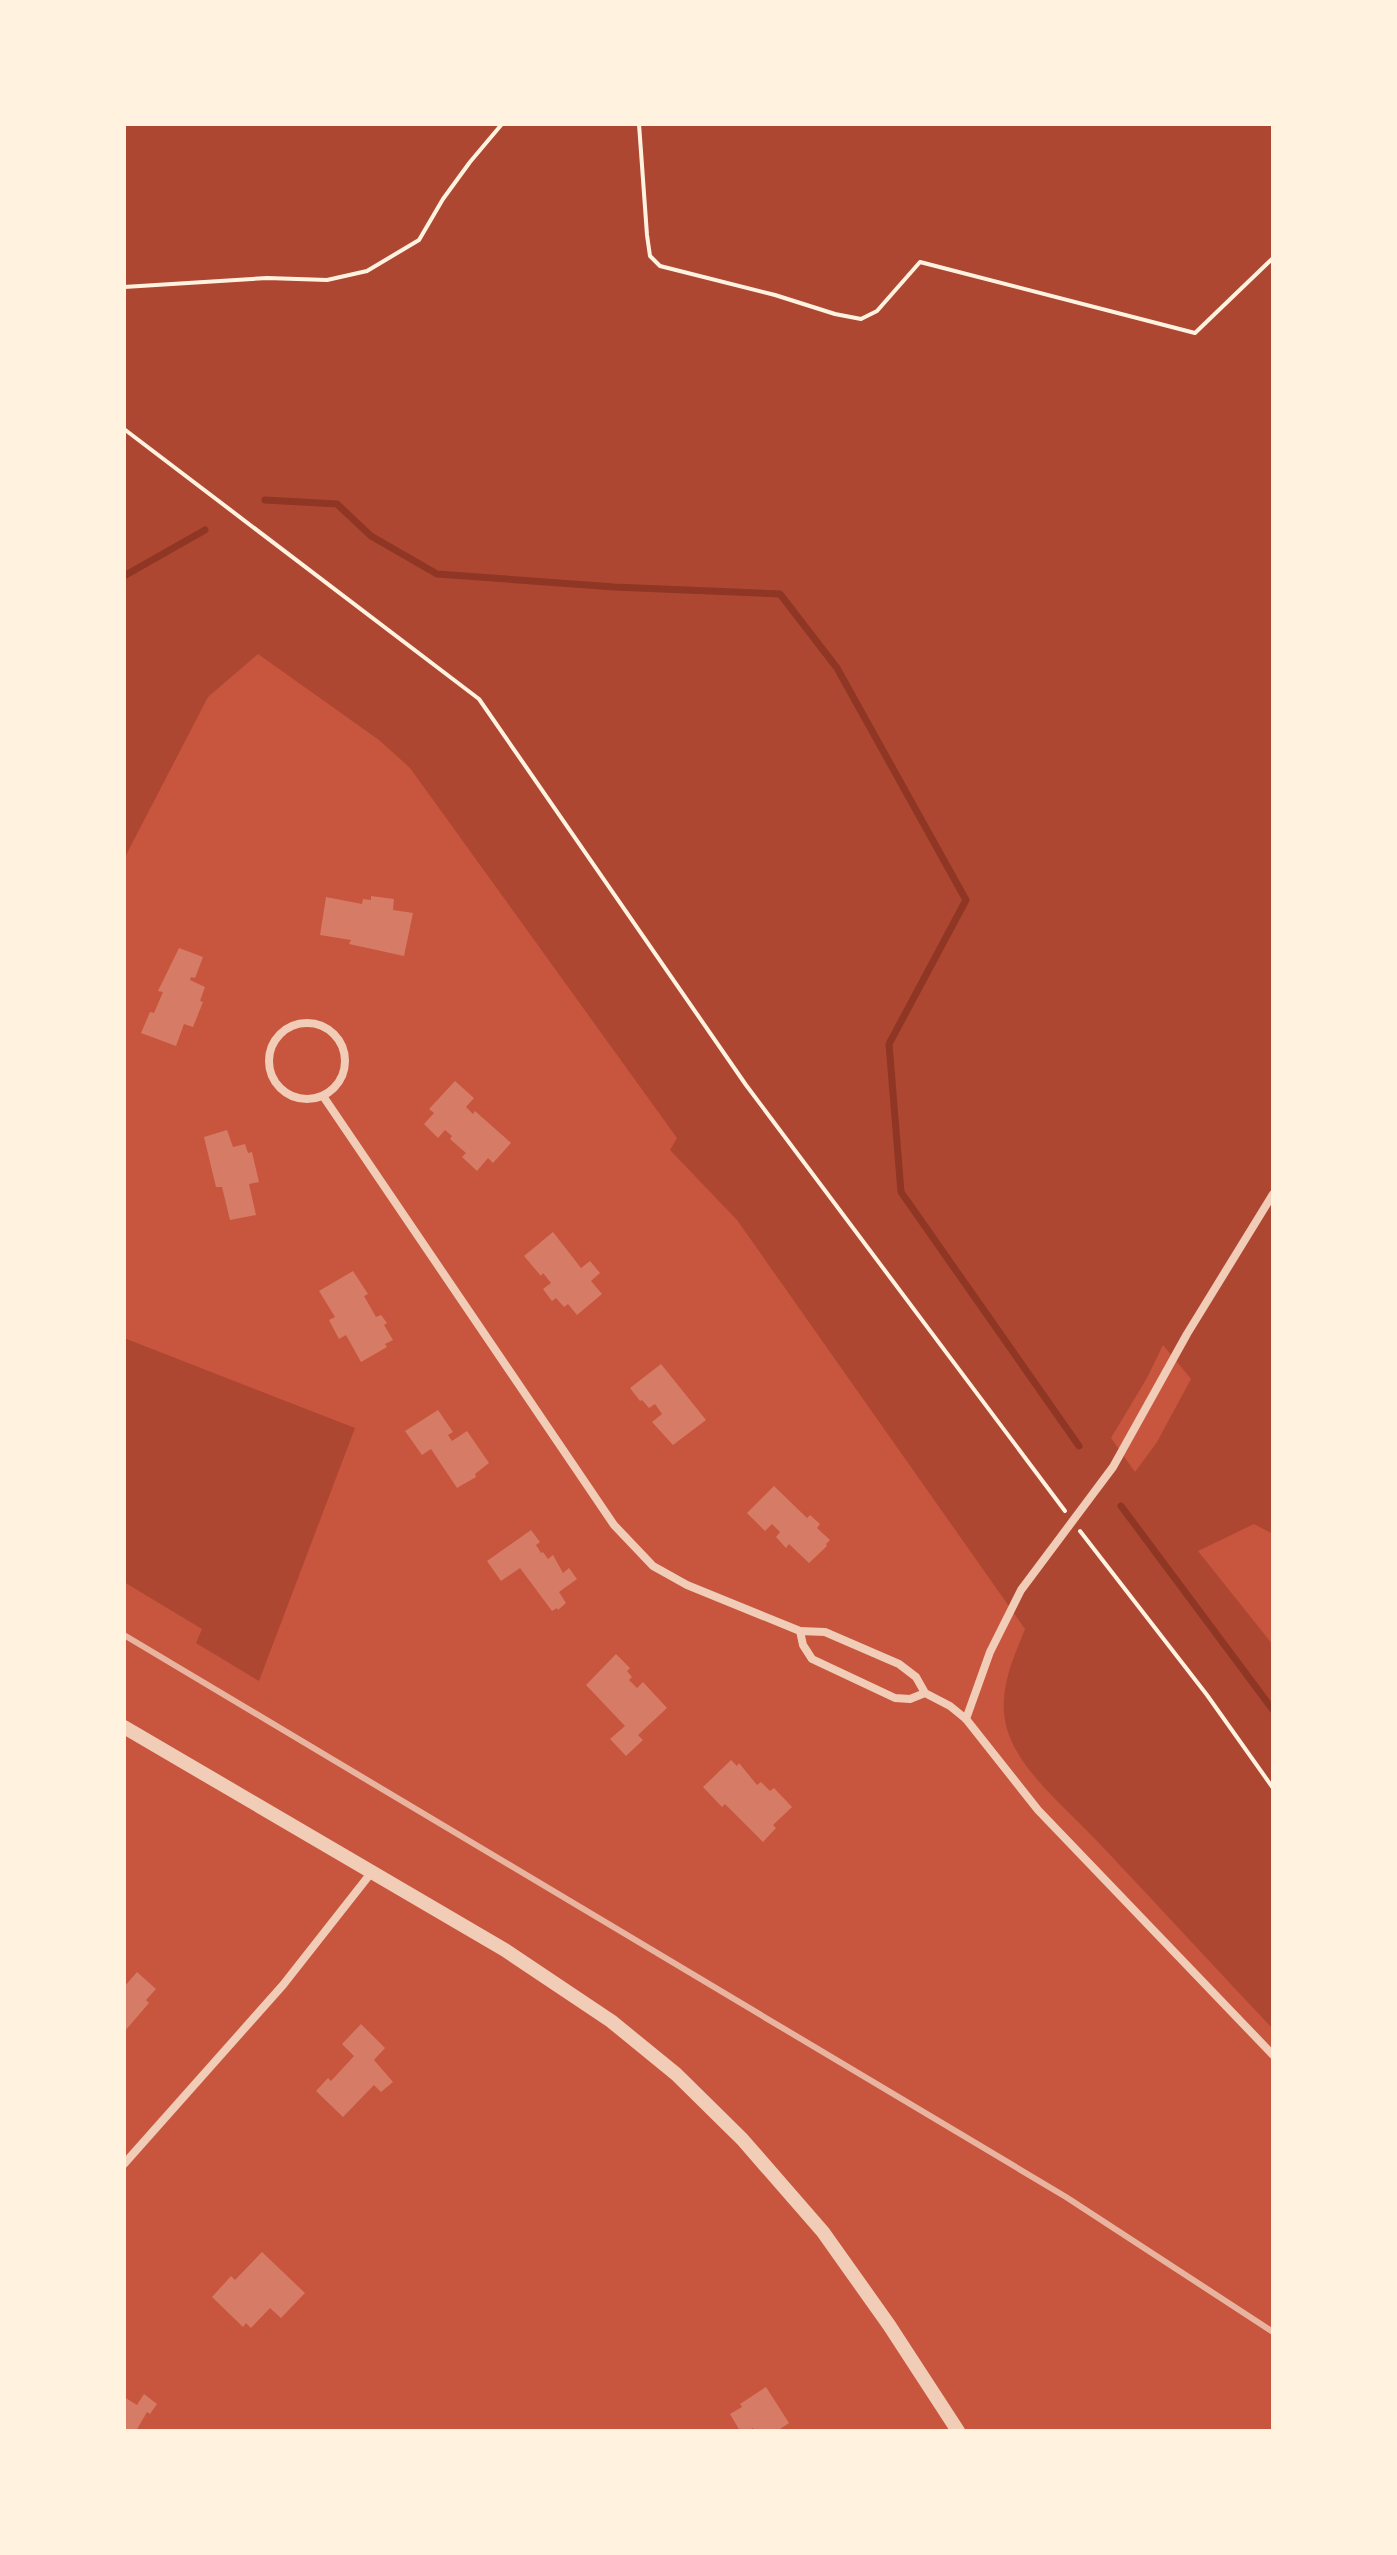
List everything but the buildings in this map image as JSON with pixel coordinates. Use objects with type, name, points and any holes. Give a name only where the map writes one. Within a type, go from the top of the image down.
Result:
[{"type":"street","points":[[302,1022],[326,1027],[336,1034],[342,1045],[346,1056],[341,1080],[323,1096],[297,1098],[285,1093],[270,1071],[272,1045],[279,1034],[290,1026],[302,1022]]},
{"type":"street","points":[[323,1096],[614,1525],[653,1566],[687,1585],[800,1631],[825,1632],[899,1664],[916,1677],[925,1693],[950,1706],[966,1719],[1038,1810],[1273,2055]]},
{"type":"street","points":[[966,1719],[990,1652],[1021,1590],[1113,1467],[1187,1334],[1273,1194]]},
{"type":"street","points":[[800,1631],[803,1645],[812,1659],[895,1698],[910,1699],[925,1693]]},
{"type":"street","points":[[124,1727],[505,1950],[611,2021],[676,2074],[742,2139],[823,2232],[889,2325],[958,2431]]},
{"type":"street","points":[[124,2164],[283,1985],[371,1873]]},
{"type":"path","points":[[124,287],[267,278],[327,280],[367,271],[419,240],[443,199],[502,124]]},
{"type":"path","points":[[639,124],[650,256],[660,266],[775,295],[835,314],[861,319],[877,311],[920,262],[1195,333],[1273,258]]},
{"type":"path","points":[[124,429],[479,699],[746,1085],[1207,1695],[1273,1788]]},
{"type":"shaded area","points":[[124,124],[1273,124],[1273,1534],[1254,1524],[1198,1551],[1273,1645],[1273,2029],[1046,1790],[1022,1760],[1007,1729],[1004,1703],[1007,1678],[1025,1629],[737,1220],[670,1150],[677,1138],[410,768],[379,740],[258,654],[208,697],[124,859]],"holes":[[[1163,1345],[1191,1379],[1157,1442],[1135,1472],[1111,1438]]]},
{"type":"shaded area","points":[[124,1338],[355,1428],[259,1681],[196,1643],[202,1629],[124,1582]]},
{"type":"waterway","points":[[265,500],[337,504],[371,536],[437,574],[614,587],[780,594],[837,668],[966,900],[889,1044],[901,1192],[1079,1446]]},
{"type":"waterway","points":[[124,576],[205,530]]},
{"type":"waterway","points":[[1121,1506],[1273,1710]]},
{"type":"railway","points":[[124,1635],[1066,2197],[1273,2332]]}]
